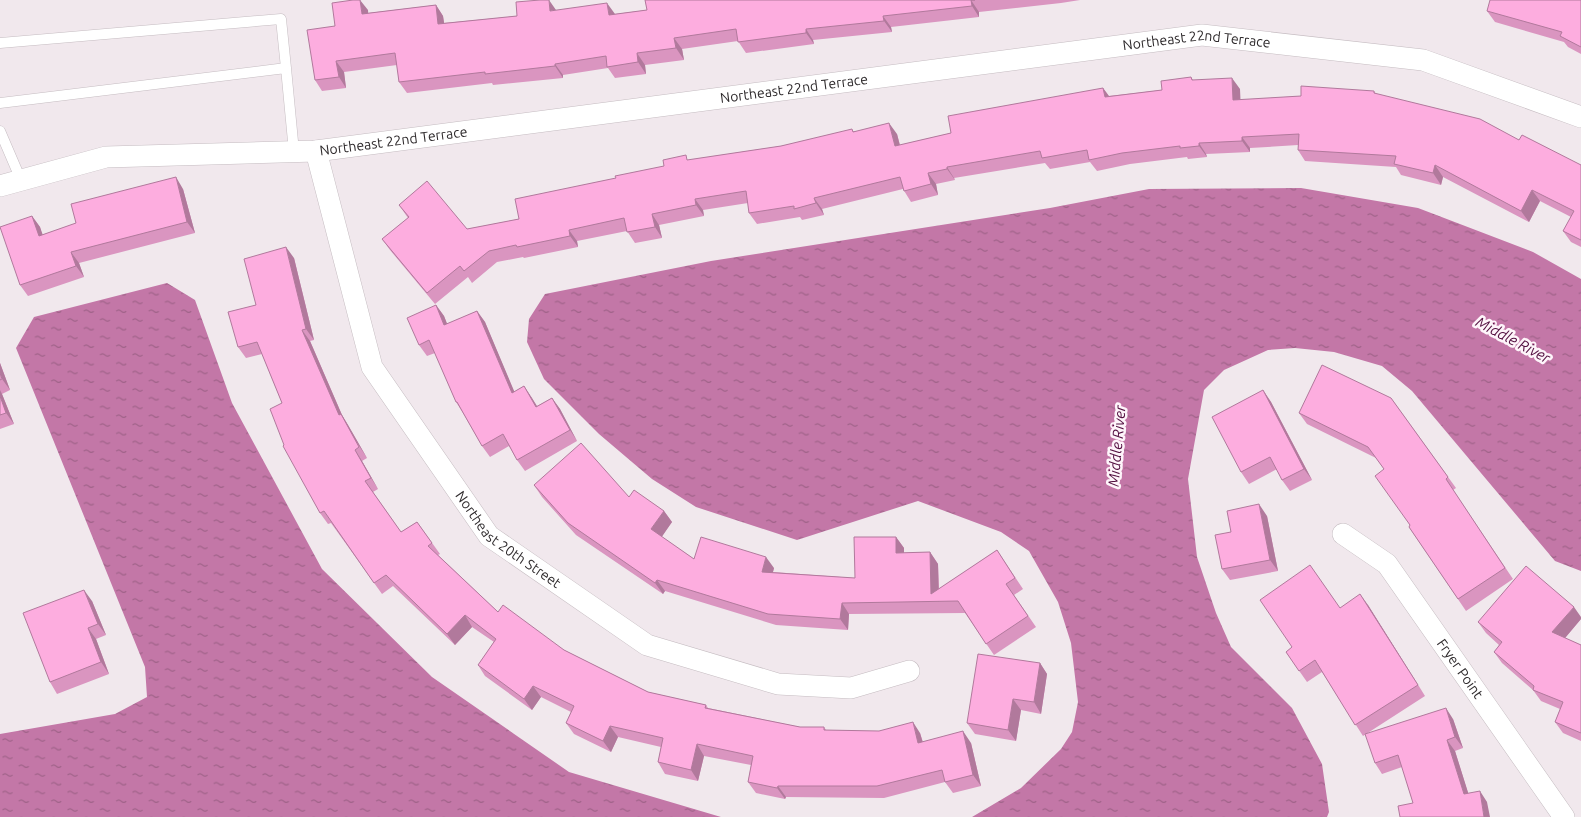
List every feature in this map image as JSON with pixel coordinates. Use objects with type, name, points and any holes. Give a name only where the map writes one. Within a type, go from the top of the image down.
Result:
[{"type":"street","name":"Northeast 22nd Terrace","points":[[0,186],[106,157],[316,151],[1202,35],[1423,60],[1581,117]]},
{"type":"street","name":"Northeast 20th Street","points":[[316,151],[372,366],[489,536],[647,645],[778,684],[851,688],[908,671]]},
{"type":"street","name":"Fryer Point","points":[[1343,534],[1387,564],[1564,817]]},
{"type":"lane","points":[[0,43],[281,19],[294,152]]},
{"type":"lane","points":[[0,103],[286,68]]},
{"type":"lane","points":[[0,130],[21,180]]},
{"type":"water","name":"Middle River","points":[[1301,188],[1418,208],[1533,252],[1581,279],[1581,571],[1555,561],[1412,391],[1382,366],[1334,352],[1295,348],[1268,350],[1224,370],[1204,390],[1188,479],[1197,557],[1216,613],[1231,647],[1292,708],[1322,764],[1329,812],[1327,817],[972,817],[1021,788],[1061,749],[1072,732],[1078,702],[1071,643],[1058,602],[1029,551],[1001,532],[918,501],[797,540],[696,507],[652,479],[599,434],[544,379],[527,342],[529,319],[545,294],[711,261],[1050,208],[1149,189]]},
{"type":"water","points":[[167,283],[195,300],[232,403],[322,569],[432,677],[569,772],[721,817],[0,817],[0,734],[115,714],[147,697],[145,667],[16,348],[34,317]]},
{"type":"building","points":[[360,0],[362,14],[436,5],[438,24],[517,16],[516,2],[540,0],[549,0],[550,11],[607,3],[609,15],[647,10],[645,0],[971,0],[972,6],[883,16],[884,21],[806,29],[806,33],[738,42],[736,29],[674,38],[676,48],[637,53],[638,62],[607,67],[606,56],[555,64],[555,66],[399,82],[395,53],[336,61],[339,77],[315,80],[307,30],[335,26],[332,3]]},
{"type":"building","points":[[1490,0],[1581,0],[1581,47],[1560,36],[1562,32],[1487,11]]},
{"type":"building","points":[[1191,77],[1192,80],[1232,78],[1233,100],[1301,96],[1301,86],[1374,91],[1374,93],[1480,119],[1519,140],[1522,135],[1581,165],[1581,240],[1563,231],[1574,211],[1532,190],[1521,211],[1435,165],[1433,173],[1394,164],[1396,156],[1298,150],[1299,134],[1242,137],[1242,141],[1199,143],[1199,146],[1180,148],[1180,146],[1122,153],[1089,160],[1087,150],[1042,158],[1040,151],[947,167],[947,169],[928,173],[931,184],[904,191],[900,177],[814,198],[816,203],[794,209],[794,206],[749,213],[746,191],[695,199],[696,205],[652,214],[655,227],[627,232],[624,218],[569,230],[570,236],[489,251],[464,271],[460,266],[427,293],[382,239],[409,217],[399,205],[427,181],[467,229],[519,219],[515,199],[664,166],[663,160],[686,155],[687,160],[781,146],[852,129],[853,132],[889,123],[895,146],[951,133],[948,116],[1103,88],[1105,97],[1162,90],[1161,81]]},
{"type":"building","points":[[176,177],[187,222],[71,252],[76,266],[20,285],[0,227],[32,216],[39,236],[76,223],[71,204]]},
{"type":"building","points":[[286,247],[306,329],[302,330],[339,415],[341,414],[359,447],[355,450],[371,478],[365,481],[401,532],[417,522],[432,543],[428,546],[498,612],[503,605],[564,650],[648,692],[706,705],[705,708],[800,727],[824,727],[824,730],[879,731],[913,722],[918,743],[963,731],[973,775],[945,782],[942,770],[877,786],[778,786],[777,788],[748,782],[753,756],[697,744],[691,770],[658,762],[663,738],[610,726],[603,741],[566,723],[574,706],[533,686],[524,699],[478,665],[496,639],[465,615],[447,634],[386,575],[374,583],[324,511],[320,513],[283,446],[270,409],[282,403],[257,342],[238,347],[228,312],[256,305],[244,259]]},
{"type":"building","points":[[436,305],[444,325],[477,311],[512,393],[524,386],[536,407],[552,398],[570,430],[517,460],[503,434],[482,446],[456,402],[429,340],[419,345],[407,318]]},
{"type":"building","points":[[1322,365],[1391,398],[1448,477],[1446,479],[1505,568],[1458,599],[1409,527],[1410,525],[1375,476],[1384,469],[1368,447],[1299,413]]},
{"type":"building","points":[[1263,390],[1304,469],[1282,480],[1270,457],[1241,472],[1212,417]]},
{"type":"building","points":[[0,396],[6,413],[0,415]]},
{"type":"building","points":[[581,443],[629,497],[634,490],[664,511],[651,529],[694,559],[701,537],[766,557],[762,572],[855,578],[854,537],[896,537],[896,553],[930,552],[931,594],[997,550],[1015,578],[1006,584],[1028,616],[986,644],[958,601],[842,603],[840,619],[768,614],[657,580],[655,583],[568,523],[534,485]]},
{"type":"building","points":[[1259,504],[1270,560],[1222,569],[1215,535],[1231,532],[1227,511]]},
{"type":"building","points":[[1310,565],[1340,608],[1360,594],[1418,685],[1355,725],[1315,660],[1299,671],[1286,652],[1292,647],[1260,600]]},
{"type":"building","points":[[1526,566],[1574,607],[1552,632],[1581,645],[1581,733],[1555,722],[1563,702],[1533,690],[1534,686],[1494,652],[1502,642],[1478,622]]},
{"type":"building","points":[[84,590],[98,624],[88,628],[101,662],[50,682],[23,613]]},
{"type":"building","points":[[978,654],[1040,663],[1034,702],[1013,699],[1008,730],[967,723]]},
{"type":"building","points":[[1446,708],[1455,737],[1447,740],[1464,794],[1480,791],[1484,817],[1400,817],[1398,806],[1413,803],[1398,755],[1375,763],[1365,734]]}]
